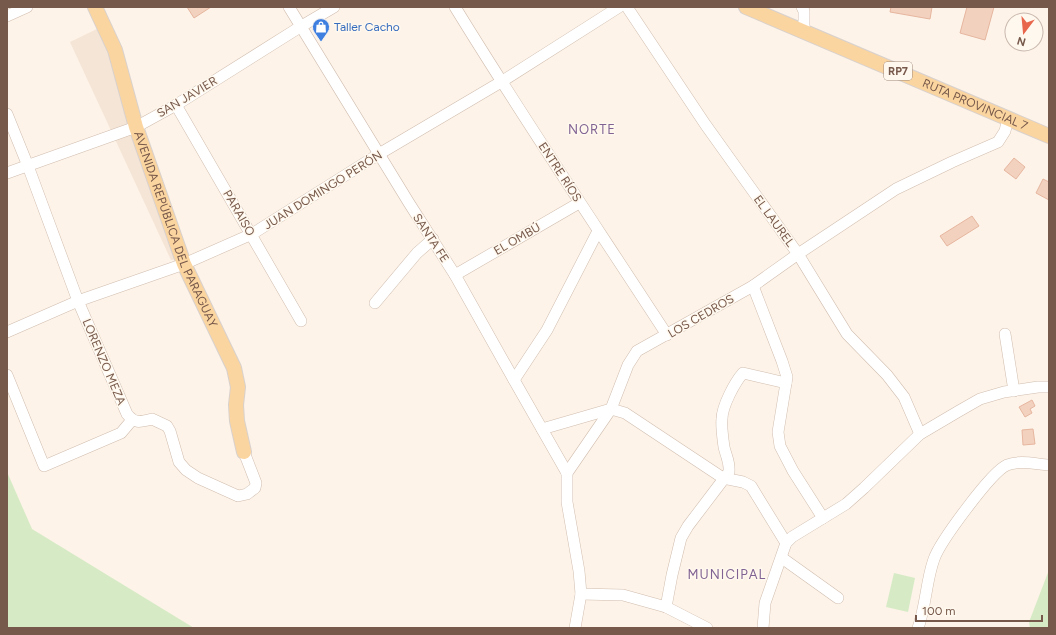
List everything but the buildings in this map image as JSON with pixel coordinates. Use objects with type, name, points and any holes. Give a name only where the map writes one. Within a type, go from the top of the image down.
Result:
[{"type":"main road","name":"AVENIDA REPÚBLICA DEL PARAGUAY","points":[[95,7],[115,50],[136,127],[184,264],[234,368],[238,387],[236,405],[237,421],[244,452]]},
{"type":"main road","name":"RUTA PROVINCIAL 7","points":[[746,7],[1049,136]]},
{"type":"street","points":[[7,16],[27,7]]},
{"type":"street","name":"SANTA FE","points":[[289,7],[455,275],[567,473]]},
{"type":"street","name":"SAN JAVIER","points":[[7,173],[136,127],[176,105],[334,7]]},
{"type":"street","name":"ENTRE RÍOS","points":[[455,7],[501,82],[579,203],[667,335]]},
{"type":"street","name":"JUAN DOMINGO PERÓN","points":[[7,332],[78,301],[184,264],[252,234],[380,154],[501,82],[619,7]]},
{"type":"street","name":"EL LAUREL","points":[[627,7],[705,124],[798,254],[847,334],[887,375],[904,397],[920,434]]},
{"type":"street","points":[[802,7],[804,11],[804,31]]},
{"type":"street","name":"PARAISO","points":[[176,105],[301,321]]},
{"type":"street","name":"LORENZO MEZA","points":[[7,114],[78,301],[127,414],[132,420]]},
{"type":"street","name":"LOS CEDROS","points":[[567,473],[611,409],[628,365],[637,351],[753,286],[798,254],[896,190],[952,162],[998,142],[1005,131],[1008,118]]},
{"type":"street","name":"EL OMBÚ","points":[[455,275],[579,203]]},
{"type":"street","points":[[514,380],[547,330],[598,231]]},
{"type":"street","points":[[375,303],[417,253],[433,240]]},
{"type":"street","points":[[753,286],[787,377],[778,432],[780,446],[793,471],[823,518]]},
{"type":"street","points":[[1005,334],[1014,391]]},
{"type":"street","points":[[666,606],[681,538],[688,526],[729,472],[730,465],[724,446],[722,419],[723,411],[737,379],[743,373],[786,383]]},
{"type":"street","points":[[7,375],[44,466],[121,432],[132,420],[140,422],[152,419],[167,426],[170,431],[178,462],[186,470],[198,478],[238,496],[247,494],[255,488],[256,483],[244,452]]},
{"type":"street","points":[[763,628],[765,603],[786,543],[792,537],[846,504],[920,434],[980,399],[1014,391],[1038,387],[1049,387]]},
{"type":"street","points":[[542,428],[611,409],[625,413],[723,478],[743,482],[751,486],[786,543]]},
{"type":"street","points":[[918,628],[934,558],[954,525],[990,479],[1005,466],[1016,462],[1049,465]]},
{"type":"street","points":[[567,473],[567,502],[579,571],[581,594],[575,628]]},
{"type":"street","points":[[782,558],[838,598]]},
{"type":"street","points":[[581,594],[623,595],[666,606],[707,628]]},
{"type":"shaded area","points":[[99,28],[185,258],[171,260],[70,42]]},
{"type":"green space","points":[[7,472],[32,529],[194,628],[7,628]]},
{"type":"green space","points":[[1049,570],[1049,628],[1030,628],[1029,622]]},
{"type":"green space","points":[[894,573],[915,578],[908,612],[886,607]]},
{"type":"place","name":"Taller Cacho","points":[[321,42]]},
{"type":"district","name":"NORTE","points":[[592,129]]},
{"type":"district","name":"MUNICIPAL","points":[[727,574]]}]
